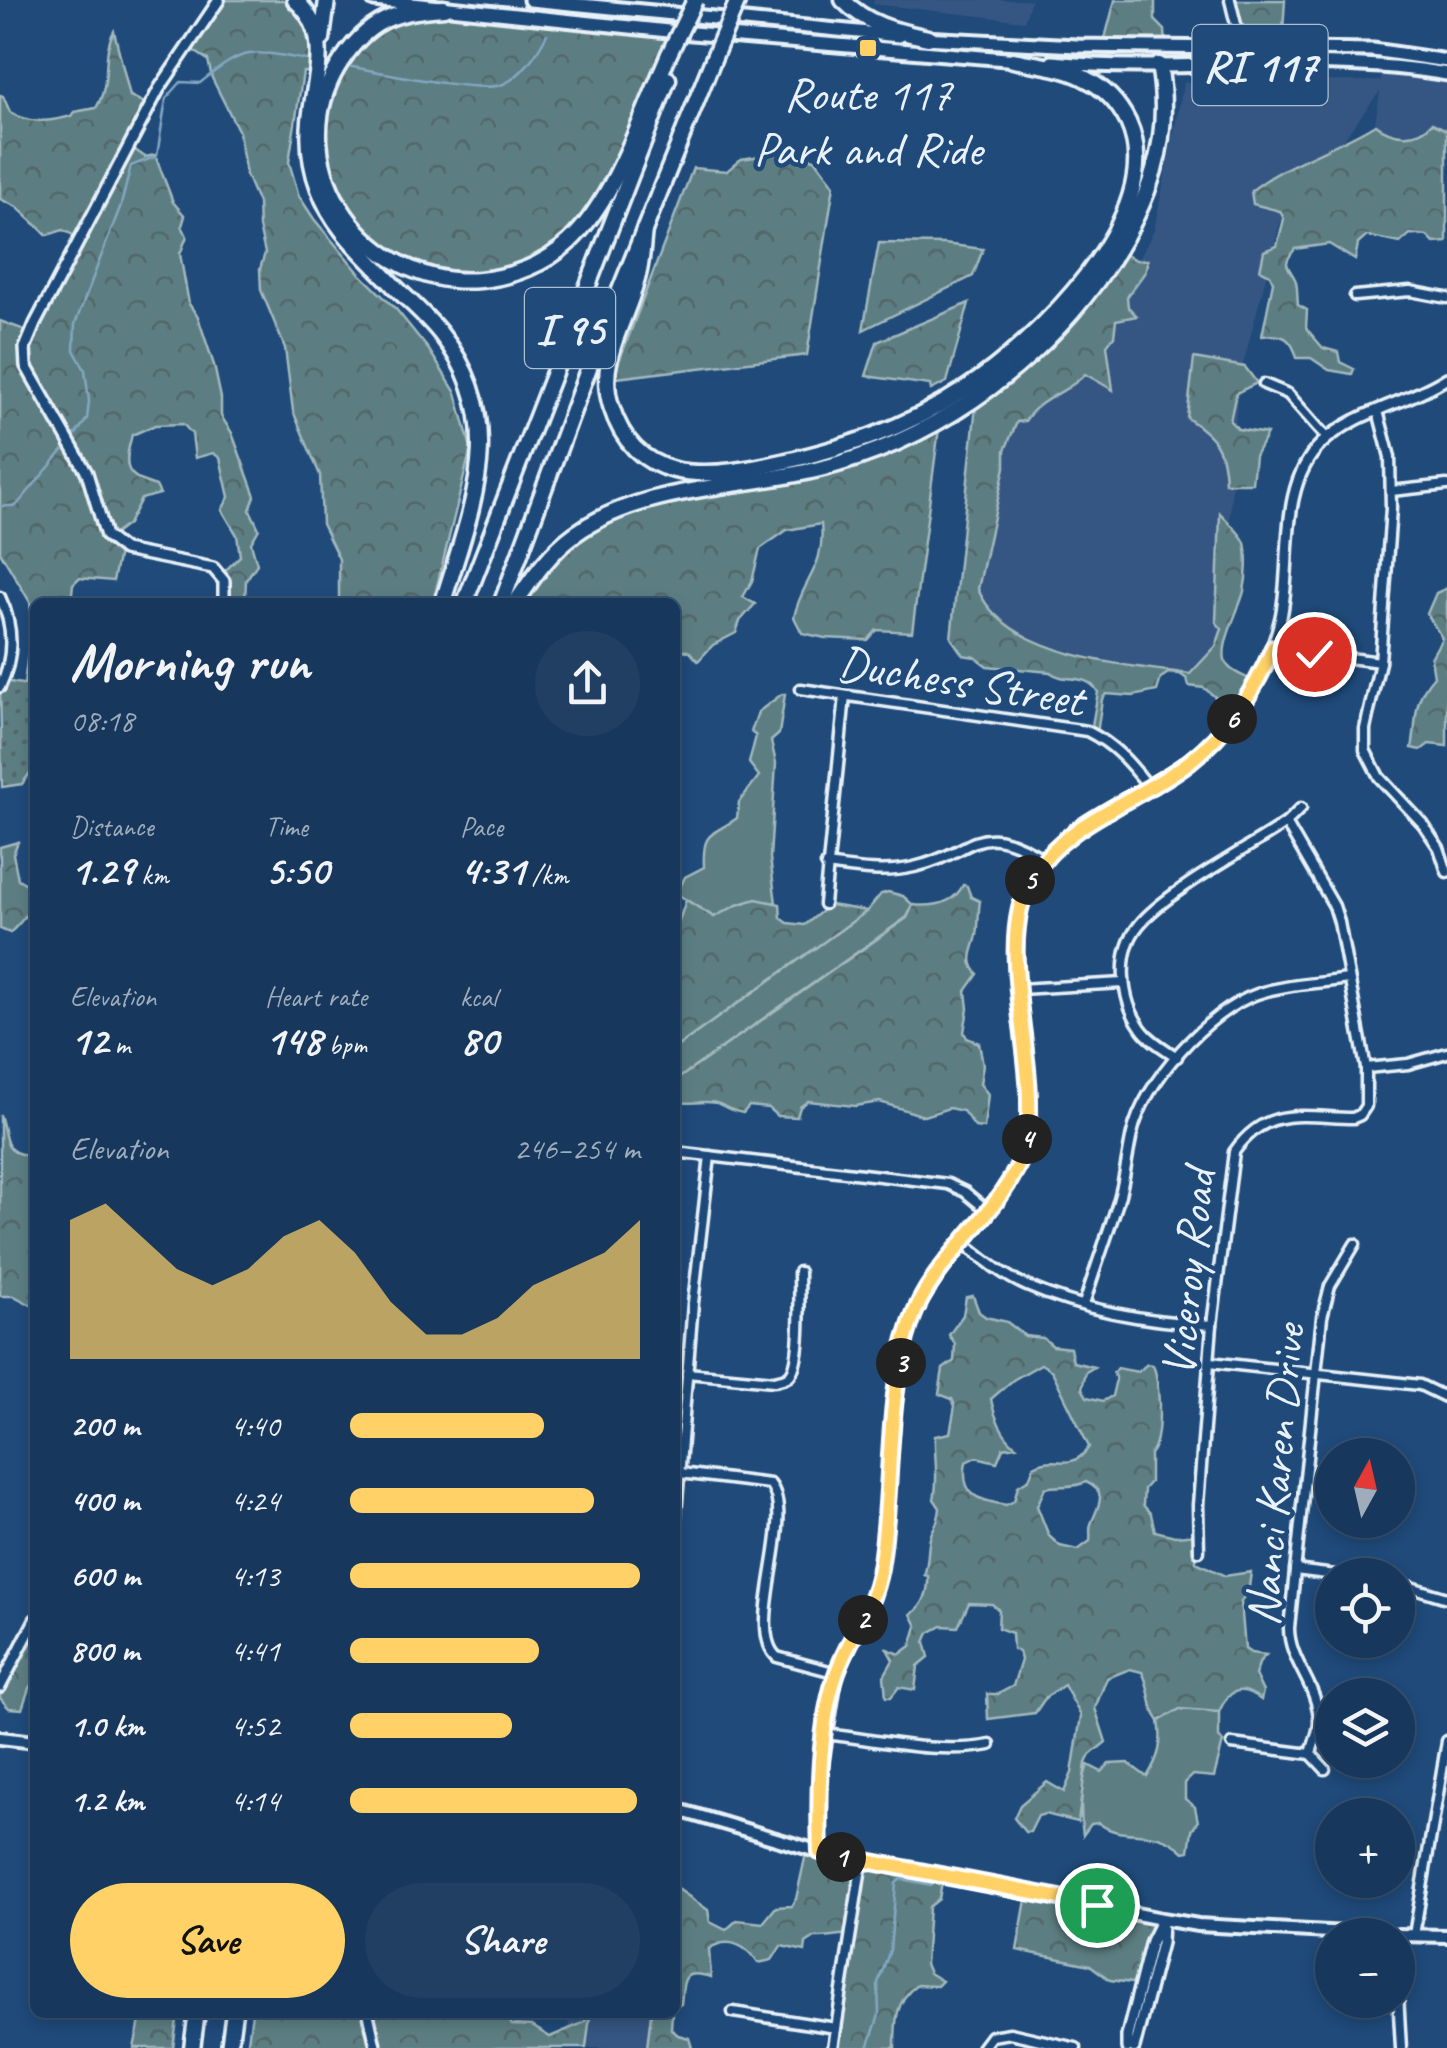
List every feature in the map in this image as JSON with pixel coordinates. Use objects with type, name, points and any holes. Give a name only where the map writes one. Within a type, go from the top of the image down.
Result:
[{"type":"highway","points":[[295,0],[314,22],[320,50]]},
{"type":"highway","points":[[327,0],[309,140],[318,187],[342,232],[440,332],[467,375],[482,428],[479,477],[444,598]]},
{"type":"highway","points":[[444,8],[399,14],[369,30],[342,60],[332,77],[321,122],[322,148],[330,183],[346,217],[360,236],[390,261],[448,281],[486,280],[523,271],[568,244],[588,220],[610,184],[697,0]]},
{"type":"highway","name":"I 95","points":[[503,598],[591,362],[738,0]]},
{"type":"highway","points":[[843,0],[859,15],[877,24],[928,38]]},
{"type":"highway","name":"I 95","points":[[466,598],[673,54]]},
{"type":"highway","points":[[644,230],[638,276],[613,346],[607,382],[619,427],[642,454],[676,472],[720,474],[824,453],[901,426],[967,388],[1028,340],[1093,263],[1133,192],[1137,168],[1133,134],[1123,112],[1106,93],[1074,74],[1013,60]]},
{"type":"highway","points":[[519,598],[560,546],[614,512],[677,495],[811,471],[879,450],[942,420],[1019,364],[1088,294],[1141,208],[1154,174],[1164,127],[1159,65]]},
{"type":"highway","points":[[192,2048],[196,2018]]},
{"type":"highway","points":[[229,2048],[233,2018]]},
{"type":"main road","name":"RI 117","points":[[374,0],[668,32],[1013,60],[1361,67],[1447,74]]},
{"type":"main road","name":"RI 117","points":[[530,0],[928,38],[1150,48],[1366,50],[1447,60]]},
{"type":"main road","points":[[1150,48],[1159,65]]},
{"type":"main road","points":[[1361,67],[1366,50]]},
{"type":"main road","points":[[1366,50],[1376,68]]},
{"type":"main road","points":[[0,1738],[30,1741]]},
{"type":"main road","points":[[680,1811],[820,1852],[1162,1919],[1198,1925],[1315,1931]]},
{"type":"main road","points":[[1415,1935],[1447,1936]]},
{"type":"street","points":[[219,0],[159,89],[24,352],[26,366],[92,484],[103,529],[111,542],[129,551],[213,568],[224,580],[224,598]]},
{"type":"street","points":[[1230,0],[1242,49]]},
{"type":"street","points":[[1355,296],[1410,291],[1447,298]]},
{"type":"street","points":[[820,1852],[818,1810],[826,1734],[837,1672],[873,1597],[880,1570],[897,1394],[912,1320],[931,1284],[1013,1174],[1026,1145],[1029,1081],[1016,939],[1031,879],[1070,836],[1187,763],[1219,735],[1244,704],[1273,648],[1282,616],[1297,480],[1306,460],[1345,424],[1426,392],[1447,378]]},
{"type":"street","points":[[1264,384],[1288,394],[1328,438]]},
{"type":"street","points":[[1378,411],[1390,457],[1391,491],[1380,662],[1365,729],[1365,750],[1379,778],[1423,824],[1439,848],[1447,872]]},
{"type":"street","points":[[1391,491],[1447,485]]},
{"type":"street","points":[[0,597],[11,643],[0,687]]},
{"type":"street","points":[[1273,648],[1380,662]]},
{"type":"street","name":"Duchess Street","points":[[801,689],[1087,731],[1126,757],[1149,787]]},
{"type":"street","points":[[824,904],[845,696]]},
{"type":"street","points":[[1177,1058],[1142,1030],[1131,1010],[1123,983],[1131,939],[1138,925],[1180,892],[1286,823],[1301,808]]},
{"type":"street","name":"Viceroy Road","points":[[1199,1551],[1198,1505],[1212,1325],[1234,1152],[1245,1136],[1275,1118],[1360,1115],[1366,1106],[1366,1068],[1334,906],[1286,823]]},
{"type":"street","points":[[826,865],[899,870],[918,866],[976,840],[994,837],[1008,839],[1045,860]]},
{"type":"street","points":[[1084,1304],[1119,1200],[1139,1113],[1177,1058],[1200,1032],[1230,1008],[1255,995],[1289,986],[1348,979]]},
{"type":"street","points":[[1019,989],[1123,983]]},
{"type":"street","points":[[1366,1068],[1408,1064],[1447,1052]]},
{"type":"street","points":[[680,1153],[948,1184],[966,1192],[987,1210]]},
{"type":"street","points":[[710,1156],[680,1473],[770,1484],[776,1492],[777,1520],[766,1628],[770,1651],[777,1658],[837,1672]]},
{"type":"street","points":[[962,1242],[1024,1285],[1148,1320],[1212,1325]]},
{"type":"street","name":"Nanci Karen Drive","points":[[1311,1754],[1319,1723],[1314,1697],[1289,1645],[1322,1316],[1330,1286],[1355,1244]]},
{"type":"street","points":[[687,1373],[774,1382],[787,1378],[793,1371],[798,1334],[799,1272]]},
{"type":"street","points":[[1210,1362],[1420,1384],[1447,1398]]},
{"type":"street","points":[[1296,1570],[1315,1572]]},
{"type":"street","points":[[1415,1588],[1447,1598]]},
{"type":"street","points":[[0,1688],[30,1630]]},
{"type":"street","points":[[826,1734],[928,1746],[990,1745]]},
{"type":"street","points":[[1415,1929],[1447,1742]]},
{"type":"street","points":[[1232,1744],[1311,1754],[1315,1758]]},
{"type":"street","points":[[832,2048],[862,1861]]},
{"type":"street","points":[[1131,2048],[1127,2036],[1151,1941],[1162,1919]]},
{"type":"street","points":[[733,2012],[836,2028]]},
{"type":"street","points":[[369,2018],[376,2048]]},
{"type":"street","points":[[1399,2018],[1401,2048]]},
{"type":"street","points":[[982,2048],[992,2036],[1010,2033],[1076,2048]]},
{"type":"shaded area","points":[[874,0],[1031,0],[1024,21],[873,4]]},
{"type":"shaded area","points":[[1380,67],[1447,74],[1447,130],[1444,126],[1412,135],[1383,130],[1375,124],[1380,91],[1280,223],[1238,384],[1220,679],[1089,671],[961,609],[1003,400],[1088,358],[1154,230],[1184,82],[1381,81]]},
{"type":"shaded area","points":[[570,2018],[589,2018],[568,2029]]},
{"type":"shaded area","points":[[589,2018],[650,2018],[647,2048],[586,2048]]},
{"type":"green space","points":[[218,0],[293,0],[314,21],[314,72],[303,72],[289,162],[299,196],[361,275],[396,309],[429,350],[456,393],[471,448],[434,598],[339,598],[339,559],[322,524],[320,475],[293,411],[285,348],[261,290],[260,269],[265,253],[258,203],[246,175],[239,132],[212,78],[208,60],[191,49]]},
{"type":"green space","points":[[1115,0],[1155,0],[1155,20],[1165,30],[1166,46],[1103,46]]},
{"type":"green space","points":[[1232,0],[1285,0],[1282,47],[1243,47]]},
{"type":"green space","points":[[417,10],[678,32],[613,179],[581,228],[519,273],[421,274],[345,216],[323,153],[330,89],[367,32]]},
{"type":"green space","points":[[114,31],[130,96],[149,105],[131,147],[145,157],[155,155],[173,202],[185,216],[182,226],[187,236],[180,254],[189,304],[198,317],[214,365],[221,416],[232,433],[255,496],[250,510],[259,529],[251,543],[257,564],[246,580],[245,598],[224,598],[222,574],[240,556],[237,535],[222,510],[229,497],[220,458],[213,453],[195,458],[192,434],[183,424],[155,425],[132,435],[127,455],[129,469],[137,479],[156,486],[160,494],[141,499],[128,524],[111,537],[120,548],[113,581],[79,578],[73,584],[71,598],[30,598],[30,602],[0,552],[0,321],[30,332],[81,239],[63,230],[47,235],[17,207],[0,199],[0,95],[10,112],[32,120],[55,120],[96,108],[104,88]]},
{"type":"green space","points":[[1432,123],[1447,130],[1447,242],[1434,243],[1427,236],[1410,234],[1400,243],[1367,236],[1358,244],[1355,260],[1329,244],[1295,249],[1287,262],[1296,282],[1298,305],[1307,310],[1306,328],[1323,348],[1338,352],[1340,362],[1354,369],[1352,374],[1329,370],[1311,358],[1297,358],[1289,341],[1281,336],[1262,336],[1273,282],[1270,275],[1260,270],[1264,251],[1277,246],[1284,219],[1280,211],[1253,204],[1251,191],[1375,124],[1405,135],[1420,132]]},
{"type":"green space","points":[[781,153],[815,159],[834,185],[807,355],[616,378],[615,372],[693,168],[727,171],[741,159]]},
{"type":"green space","points":[[879,243],[983,249],[973,276],[863,330]]},
{"type":"green space","points":[[1118,251],[1136,260],[1148,260],[1145,272],[1127,297],[1128,307],[1137,316],[1116,320],[1114,336],[1107,345],[1113,390],[1085,374],[1039,406],[1025,421],[1017,422],[1005,450],[1005,467],[978,589],[993,612],[1014,630],[1041,643],[1102,661],[1190,674],[1216,646],[1222,629],[1216,622],[1220,513],[1244,540],[1247,560],[1244,591],[1227,640],[1225,659],[1233,671],[1256,682],[1234,712],[1204,688],[1189,686],[1180,674],[1168,673],[1161,678],[1157,691],[1133,696],[1106,694],[1097,734],[1091,731],[1098,692],[1088,682],[1050,672],[987,666],[975,657],[963,655],[951,638],[977,396]]},
{"type":"green space","points":[[969,303],[947,382],[931,390],[930,385],[866,376],[877,342]]},
{"type":"green space","points":[[1194,358],[1245,367],[1257,383],[1236,393],[1230,421],[1238,429],[1267,434],[1255,456],[1252,483],[1225,483],[1223,461],[1216,445],[1187,418]]},
{"type":"green space","points":[[940,421],[912,632],[877,630],[868,640],[802,633],[794,617],[817,563],[821,524],[787,530],[760,549],[752,581],[743,597],[755,604],[740,621],[736,633],[713,645],[698,661],[680,649],[680,598],[526,598],[544,562],[611,513],[811,471]]},
{"type":"green space","points":[[1447,588],[1447,746],[1429,744],[1421,750],[1412,748],[1417,710],[1434,676],[1431,658],[1442,638],[1427,614],[1436,593]]},
{"type":"green space","points":[[30,637],[30,690],[24,685]]},
{"type":"green space","points":[[4,681],[30,688],[30,773],[22,784],[2,787],[0,687]]},
{"type":"green space","points":[[785,694],[779,734],[771,741],[776,763],[770,858],[776,903],[749,903],[714,917],[680,896],[680,888],[685,877],[704,867],[710,835],[737,818],[739,802],[759,776],[749,763],[756,736],[751,732],[758,712]]},
{"type":"green space","points":[[18,842],[13,854],[18,879],[30,886],[30,908],[10,933],[0,929],[0,847]]},
{"type":"green space","points":[[967,886],[971,897],[980,901],[971,960],[978,974],[966,991],[964,1032],[967,1038],[979,1043],[983,1064],[980,1084],[988,1094],[984,1128],[975,1127],[963,1111],[949,1108],[924,1116],[880,1102],[855,1106],[808,1101],[800,1107],[797,1117],[777,1116],[768,1108],[749,1106],[743,1113],[715,1103],[680,1102],[680,1077],[907,918],[913,905],[942,903]]},
{"type":"green space","points":[[881,894],[903,896],[913,905],[907,917],[680,1077],[680,1044],[867,911]]},
{"type":"green space","points":[[756,899],[780,904],[781,918],[805,925],[822,911],[824,904],[867,911],[680,1044],[680,918],[686,900],[714,917]]},
{"type":"green space","points":[[0,1115],[11,1149],[30,1156],[30,1304],[14,1296],[0,1296]]},
{"type":"green space","points":[[973,1296],[979,1312],[986,1317],[1007,1322],[1025,1336],[1070,1348],[1073,1362],[1094,1367],[1086,1372],[1082,1388],[1087,1397],[1103,1401],[1112,1396],[1116,1379],[1113,1373],[1117,1368],[1138,1372],[1147,1364],[1153,1365],[1159,1425],[1150,1454],[1150,1482],[1144,1489],[1143,1505],[1151,1514],[1155,1531],[1175,1536],[1197,1534],[1196,1562],[1225,1576],[1251,1572],[1241,1602],[1245,1649],[1266,1655],[1255,1675],[1263,1692],[1261,1700],[1236,1691],[1219,1712],[1180,1709],[1159,1721],[1142,1672],[1130,1669],[1107,1678],[1095,1708],[1106,1742],[1086,1763],[1078,1822],[1045,1814],[1038,1816],[1030,1832],[1025,1832],[1014,1818],[1020,1805],[1047,1782],[1064,1792],[1072,1773],[1081,1716],[1064,1685],[1046,1697],[1035,1713],[988,1719],[987,1694],[998,1694],[1013,1686],[1021,1660],[1019,1652],[1013,1649],[1012,1633],[998,1628],[999,1610],[992,1604],[969,1603],[958,1627],[942,1626],[929,1633],[925,1642],[929,1657],[918,1666],[915,1690],[899,1687],[891,1697],[886,1697],[884,1676],[893,1660],[887,1649],[900,1654],[911,1646],[917,1626],[911,1614],[922,1603],[928,1587],[928,1576],[924,1575],[929,1542],[940,1508],[934,1499],[935,1436],[950,1433],[955,1406],[952,1399],[939,1394],[943,1369],[954,1361],[955,1344],[949,1335],[963,1315],[966,1297]],"holes":[[[1041,1364],[1052,1371],[1089,1447],[1076,1460],[1034,1466],[1029,1479],[1018,1486],[1014,1501],[1006,1505],[979,1498],[968,1489],[966,1462],[976,1457],[997,1462],[1003,1448],[1016,1446],[999,1425],[991,1399]],[[1086,1482],[1100,1496],[1090,1526],[1090,1541],[1078,1550],[1060,1546],[1049,1536],[1037,1506],[1045,1488]]]},
{"type":"green space","points":[[30,1629],[30,1687],[22,1709],[9,1708],[0,1698],[0,1683]]},
{"type":"green space","points":[[1180,1709],[1219,1712],[1219,1737],[1223,1742],[1214,1777],[1193,1775],[1185,1783],[1185,1799],[1195,1807],[1198,1822],[1192,1830],[1189,1851],[1184,1852],[1161,1838],[1118,1832],[1099,1823],[1091,1824],[1083,1835],[1081,1800],[1088,1765],[1102,1772],[1109,1764],[1128,1763],[1147,1777],[1159,1750],[1159,1721]]},
{"type":"green space","points":[[807,1849],[943,1878],[939,1899],[929,1907],[925,1964],[929,1973],[942,1981],[937,1986],[917,1985],[904,1998],[896,2021],[895,2048],[832,2048],[850,1935],[815,1937],[806,1943],[805,1951],[781,1946],[772,1960],[758,1963],[736,1944],[716,1945],[709,1949],[711,1977],[686,1977],[680,2004],[680,1890],[708,1910],[710,1922],[726,1930],[737,1920],[763,1923],[776,1907],[791,1906]]},
{"type":"green space","points":[[1027,1894],[1153,1917],[1139,1984],[1110,1980],[1090,1965],[1017,1950]]},
{"type":"green space","points":[[141,2018],[177,2018],[173,2048],[134,2048]]},
{"type":"green space","points":[[251,2018],[508,2018],[512,2025],[532,2026],[550,2037],[590,2018],[586,2048],[247,2048]]},
{"type":"green space","points":[[650,2018],[672,2018],[671,2029],[689,2038],[692,2048],[647,2048]]},
{"type":"waterway","points":[[347,66],[449,84],[501,85],[522,71],[547,34]]},
{"type":"waterway","points":[[71,441],[87,419],[89,401],[85,370],[74,350],[75,324],[121,205],[131,166],[157,156],[166,99],[181,82],[200,83],[239,57],[261,53],[307,60]]},
{"type":"waterway","points":[[0,506],[16,506],[66,447]]},
{"type":"waterway","points":[[868,2048],[879,2015],[878,1983],[890,1950],[896,1883],[901,1879],[932,1885]]},
{"type":"place","name":"Route 117 Park and Ride","points":[[868,48]]},
{"type":"route","points":[[1097,1905],[820,1852],[818,1810],[828,1718],[837,1672],[873,1597],[880,1570],[895,1412],[912,1320],[931,1284],[1013,1174],[1026,1145],[1029,1081],[1016,939],[1031,879],[1070,836],[1187,763],[1219,735],[1244,704],[1273,648],[1314,654]]}]
